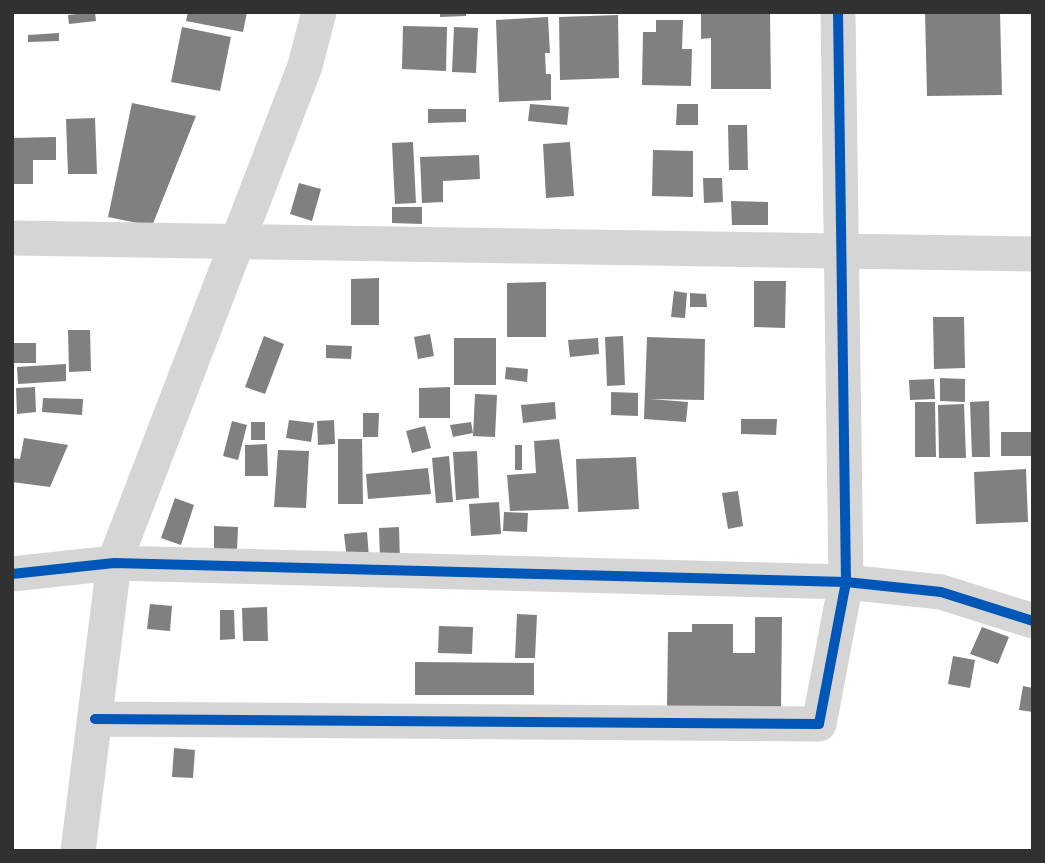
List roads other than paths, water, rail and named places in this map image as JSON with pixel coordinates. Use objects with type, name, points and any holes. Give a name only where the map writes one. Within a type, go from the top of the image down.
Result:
[{"type":"street","points":[[78,851],[114,563],[304,66],[319,12]]},
{"type":"street","points":[[94,719],[819,724],[846,582],[838,12]]},
{"type":"street","points":[[12,238],[1033,254]]},
{"type":"street","points":[[12,574],[114,563],[846,582],[941,592],[1033,621]]}]
